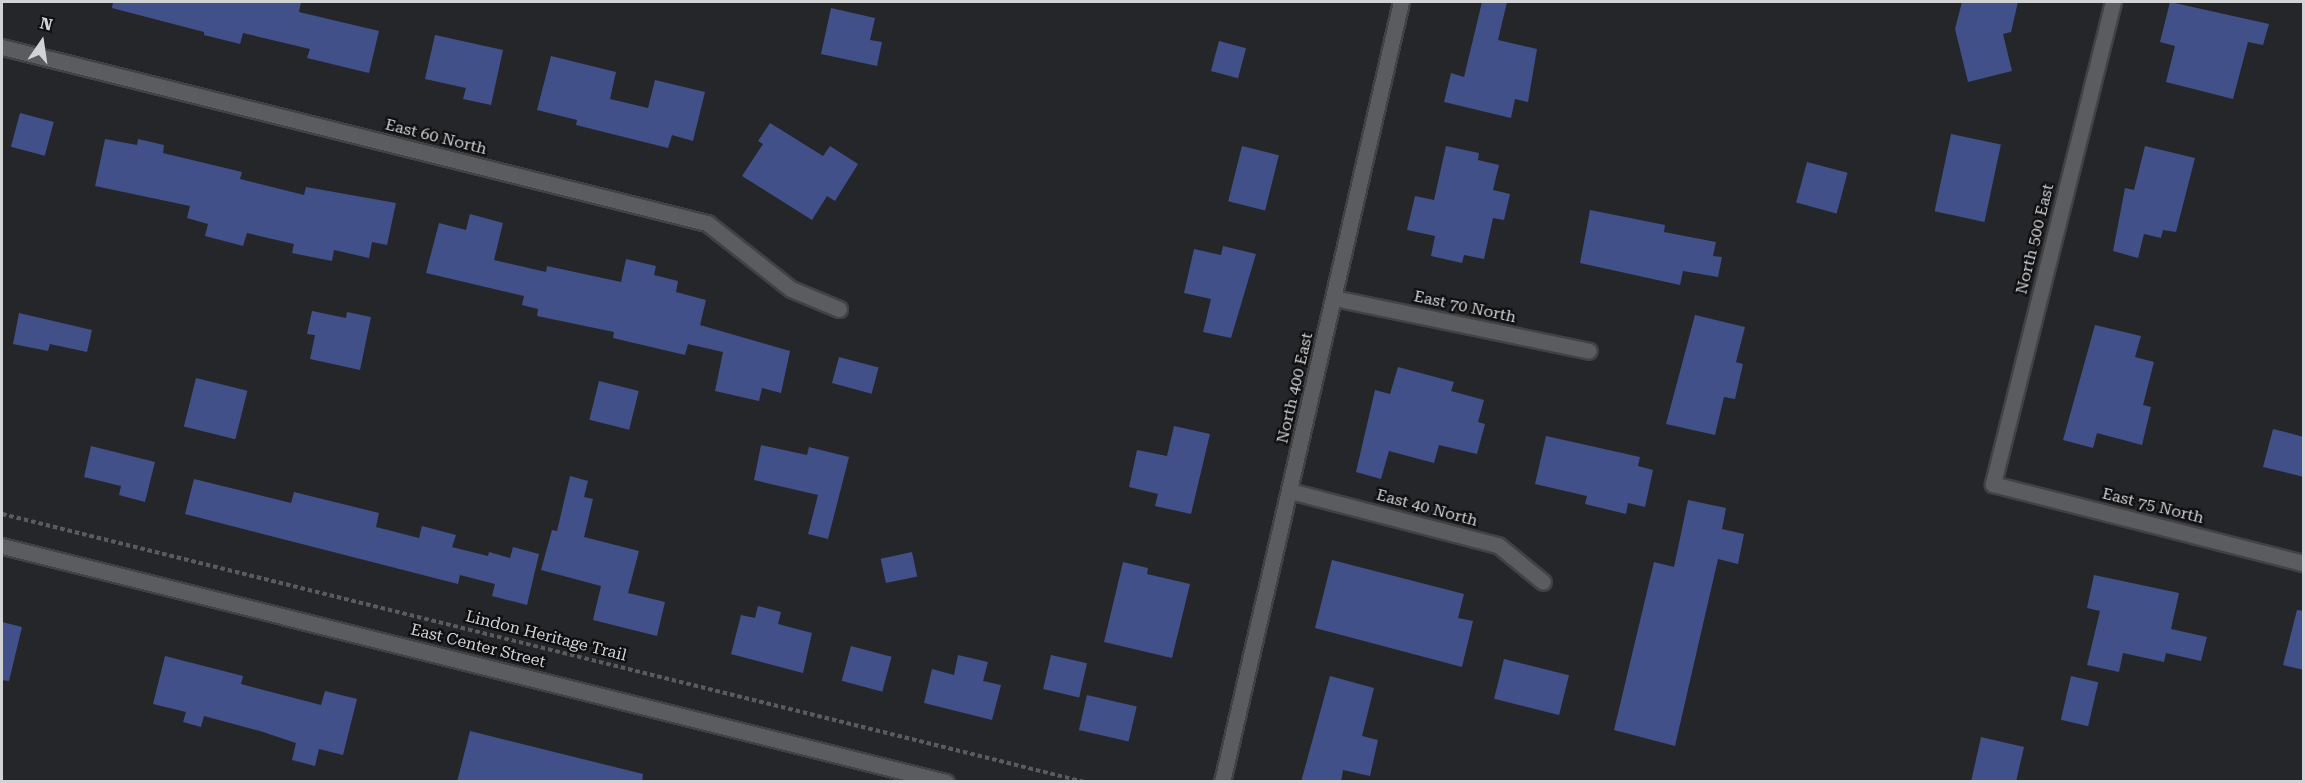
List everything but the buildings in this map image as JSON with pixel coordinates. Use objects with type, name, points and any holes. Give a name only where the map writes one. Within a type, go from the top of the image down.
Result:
[{"type":"street","name":"North 400 East","points":[[1222,782],[1401,2]]},
{"type":"street","name":"North 500 East","points":[[1993,484],[2113,2]]},
{"type":"street","name":"East 60 North","points":[[2,47],[707,223],[791,289],[839,309]]},
{"type":"street","name":"East 70 North","points":[[1334,298],[1589,351]]},
{"type":"street","name":"East 75 North","points":[[1993,484],[2304,563]]},
{"type":"street","name":"East 40 North","points":[[1290,491],[1498,545],[1543,582]]},
{"type":"street","name":"East Center Street","points":[[2,546],[946,782]]},
{"type":"path","name":"Lindon Heritage Trail","points":[[2,514],[1085,782]]}]
